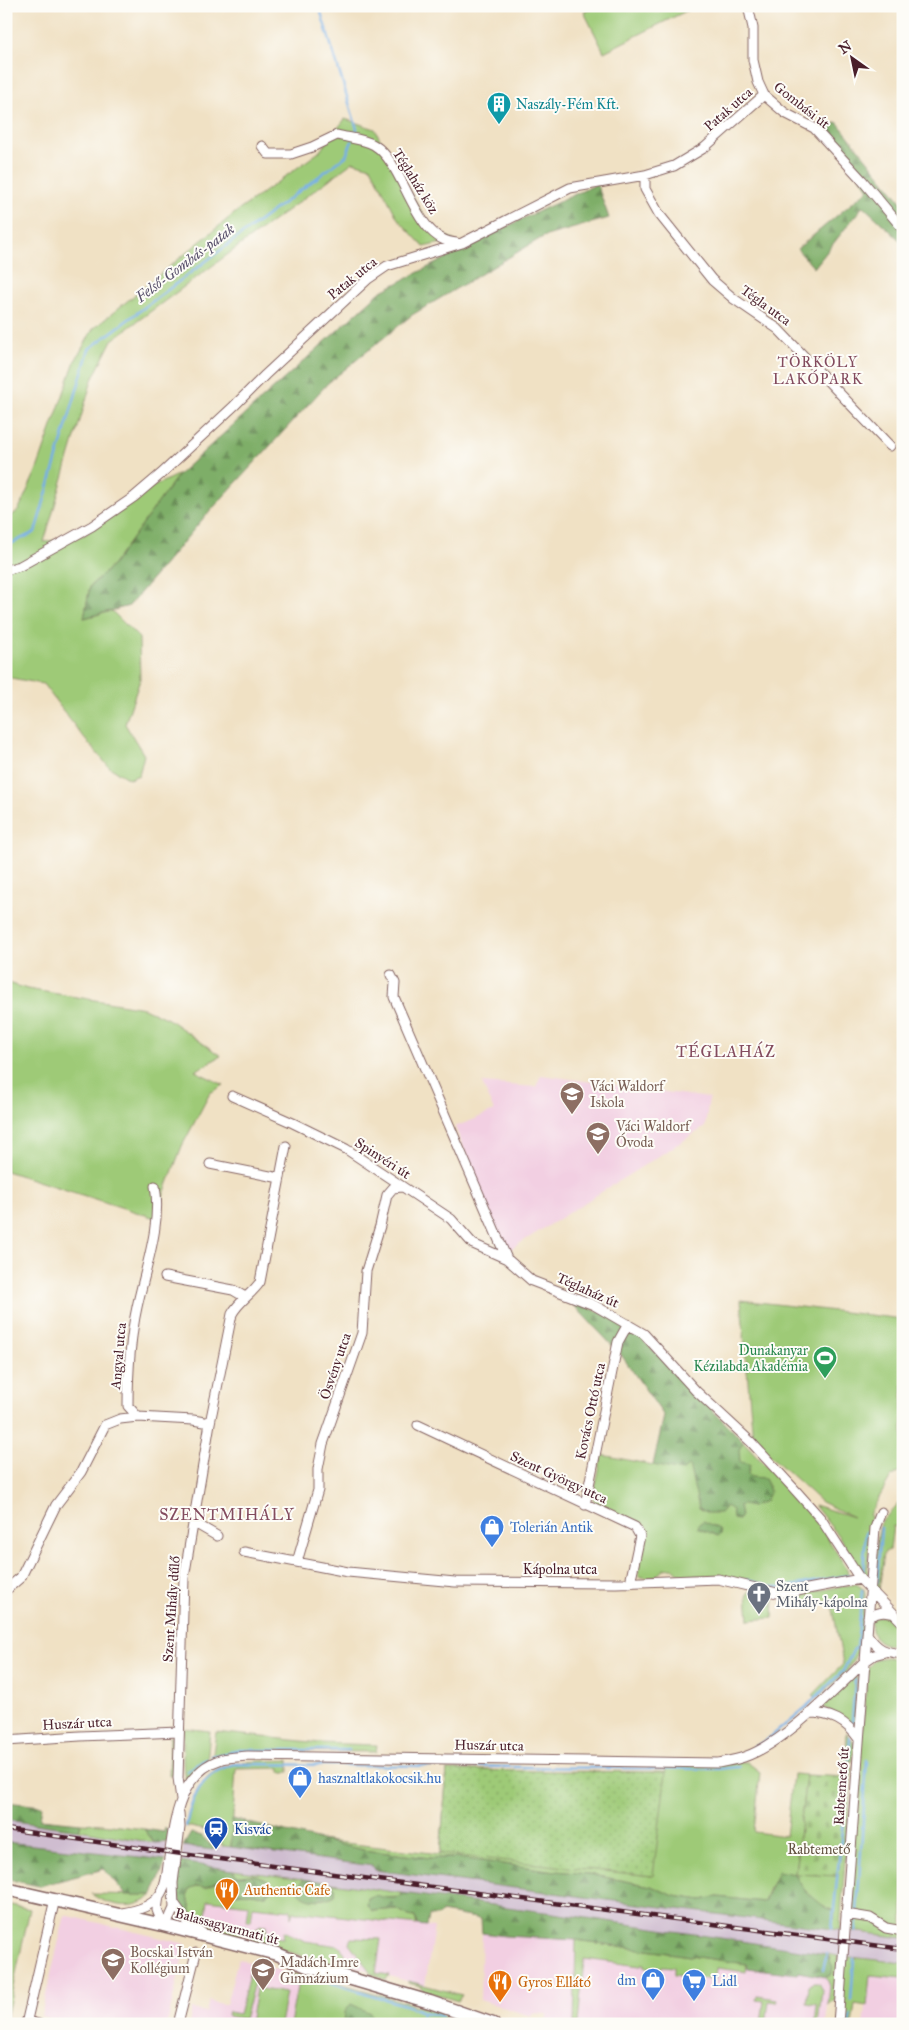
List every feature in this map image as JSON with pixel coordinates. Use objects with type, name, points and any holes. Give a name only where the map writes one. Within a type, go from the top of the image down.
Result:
[{"type":"main road","name":"Balassagyarmati út","points":[[6,1889],[277,1954],[307,1966],[430,2002],[493,2024]]},
{"type":"street","name":"Gombási út","points":[[748,6],[753,28],[753,60],[758,82],[764,95],[785,113],[814,128],[862,180],[903,229]]},
{"type":"street","name":"Patak utca","points":[[6,570],[20,566],[92,526],[134,497],[234,406],[368,279],[387,266],[462,243],[570,188],[645,175],[674,166],[692,157],[764,95]]},
{"type":"street","name":"Téglaház köz","points":[[262,146],[268,154],[291,154],[312,147],[336,135],[374,145],[387,158],[408,196],[432,232],[448,242],[462,243]]},
{"type":"street","name":"Tégla utca","points":[[645,175],[645,189],[659,214],[712,280],[734,299],[778,329],[890,446]]},
{"type":"street","name":"Téglaház út","points":[[391,975],[395,983],[394,997],[507,1259],[532,1280],[594,1305],[644,1334],[696,1391],[751,1442],[797,1492],[820,1520],[860,1579]]},
{"type":"street","name":"Spinyéri út","points":[[232,1096],[285,1119],[346,1150],[451,1219],[473,1244],[507,1259]]},
{"type":"street","name":"Szent Mihály dűlő","points":[[180,1804],[178,1778],[184,1578],[193,1522],[210,1423],[232,1314],[237,1305],[260,1282],[286,1146]]},
{"type":"street","points":[[210,1164],[280,1178]]},
{"type":"street","name":"Angyal utca","points":[[138,1418],[128,1406],[128,1372],[136,1309],[155,1224],[158,1203],[155,1186]]},
{"type":"street","name":"Ösvény utca","points":[[297,1562],[318,1490],[318,1469],[323,1444],[362,1333],[366,1271],[380,1226],[387,1195],[394,1188],[402,1187]]},
{"type":"street","points":[[165,1277],[233,1290],[245,1297]]},
{"type":"street","name":"Kovács Ottó utca","points":[[585,1505],[618,1342],[628,1324]]},
{"type":"street","points":[[6,1590],[21,1577],[56,1504],[81,1472],[105,1425],[120,1419],[138,1418],[193,1420],[210,1423]]},
{"type":"street","name":"Szent György utca","points":[[418,1425],[638,1530],[640,1536],[630,1583]]},
{"type":"street","name":"Rabtemető út","points":[[838,2024],[866,1634],[875,1528],[880,1512]]},
{"type":"street","points":[[193,1522],[217,1536]]},
{"type":"street","name":"Kápolna utca","points":[[244,1552],[348,1572],[455,1582],[630,1583],[718,1579],[777,1593],[792,1592],[860,1579]]},
{"type":"street","points":[[860,1579],[903,1623]]},
{"type":"street","points":[[868,1617],[877,1612],[895,1614]]},
{"type":"street","points":[[866,1634],[872,1642],[885,1652],[903,1654]]},
{"type":"street","name":"Huszár utca","points":[[162,1925],[158,1910],[159,1896],[165,1882],[173,1826],[189,1784],[198,1773],[211,1763],[231,1757],[718,1762],[744,1758],[773,1743],[809,1713],[864,1662],[874,1655],[885,1652]]},
{"type":"street","points":[[809,1713],[819,1713],[842,1720],[859,1738]]},
{"type":"street","name":"Huszár utca","points":[[6,1741],[179,1732]]},
{"type":"street","points":[[162,1925],[173,1913],[173,1883],[180,1828],[180,1804]]},
{"type":"street","points":[[116,1914],[144,1907],[159,1896]]},
{"type":"street","points":[[39,2024],[27,2022],[54,1899]]},
{"type":"street","points":[[174,1903],[187,1921],[207,1936]]},
{"type":"street","points":[[846,1914],[870,1918],[886,1928],[903,1931]]},
{"type":"street","points":[[178,2024],[196,1953]]},
{"type":"shaded area","points":[[541,1075],[709,1098],[705,1127],[506,1252],[455,1127],[494,1111],[482,1083],[536,1087]]},
{"type":"shaded area","points":[[6,1820],[168,1844],[166,1860],[6,1842]]},
{"type":"shaded area","points":[[183,1846],[213,1850],[222,1846],[231,1847],[373,1866],[376,1870],[903,1938],[903,1963],[827,1954],[567,1915],[196,1865],[181,1862]]},
{"type":"shaded area","points":[[208,1900],[434,1927],[425,1986],[204,1925]]},
{"type":"shaded area","name":"Bocskai István Kollégium","points":[[65,1915],[186,1944],[167,2024],[68,2024],[41,2016]]},
{"type":"shaded area","points":[[482,1933],[576,1940],[574,2024],[547,2024],[547,2014],[532,2013],[531,2016],[480,2000]]},
{"type":"shaded area","points":[[579,1941],[821,1975],[826,1977],[830,1986],[826,2024],[576,2024]]},
{"type":"shaded area","name":"Madách Imre Gimnázium","points":[[238,1959],[293,1974],[292,1980],[298,1981],[290,2024],[189,2024],[192,2009],[206,2012],[209,2001],[226,2005]]},
{"type":"shaded area","points":[[870,1975],[903,1978],[903,2024],[864,2024]]},
{"type":"green space","points":[[597,6],[696,6],[604,52],[584,12]]},
{"type":"green space","points":[[345,119],[375,129],[432,229],[454,240],[424,247],[398,219],[371,167],[353,162],[112,340],[92,380],[44,542],[84,535],[152,487],[179,474],[112,566],[90,586],[84,618],[112,611],[139,638],[140,680],[125,724],[144,755],[139,775],[129,779],[109,767],[83,737],[43,684],[6,677],[6,519],[18,511],[37,469],[75,361],[93,329],[235,213],[319,152]]},
{"type":"green space","points":[[837,122],[903,204],[903,243],[863,206],[814,268],[797,249],[869,189],[826,130]]},
{"type":"green space","points":[[597,184],[609,218],[543,237],[412,315],[328,383],[201,521],[129,606],[84,618],[90,586],[112,566],[179,474],[380,292],[520,220]]},
{"type":"green space","points":[[6,982],[27,989],[144,1008],[168,1019],[221,1056],[195,1071],[224,1085],[210,1093],[182,1146],[155,1218],[6,1171]]},
{"type":"green space","points":[[567,1298],[627,1324],[743,1441],[739,1450],[740,1462],[750,1464],[748,1474],[751,1477],[765,1478],[770,1491],[765,1501],[752,1507],[739,1506],[741,1516],[738,1520],[733,1519],[732,1510],[726,1506],[720,1513],[708,1513],[699,1508],[689,1465],[682,1471],[653,1465],[664,1416],[622,1356]]},
{"type":"green space","name":"Dunakanyar Kézilabda Akadémia","points":[[741,1300],[903,1319],[903,1470],[891,1477],[869,1515],[871,1516],[867,1581],[855,1567],[843,1542],[814,1505],[853,1517],[821,1502],[753,1440]]},
{"type":"green space","points":[[743,1441],[818,1523],[847,1569],[848,1574],[846,1577],[801,1586],[768,1588],[723,1575],[682,1576],[673,1568],[664,1569],[653,1577],[639,1576],[638,1568],[645,1531],[639,1525],[595,1504],[593,1498],[602,1455],[653,1465]]},
{"type":"green space","points":[[903,1499],[903,1529],[893,1526],[890,1549],[884,1553],[879,1590],[873,1587],[878,1533],[881,1522]]},
{"type":"green space","points":[[703,1521],[719,1529],[721,1534],[718,1536],[698,1528],[699,1524]]},
{"type":"green space","points":[[856,1584],[864,1589],[865,1594],[861,1644],[847,1671],[818,1698],[813,1695],[843,1664],[832,1604],[825,1600],[791,1605],[791,1599],[787,1596]]},
{"type":"green space","points":[[750,1591],[768,1594],[774,1599],[773,1618],[749,1620],[747,1594]]},
{"type":"green space","points":[[889,1615],[903,1629],[903,1648],[883,1643],[875,1638],[871,1627],[871,1618]]},
{"type":"green space","points":[[887,1657],[903,1660],[903,1773],[900,1798],[903,1799],[903,1938],[844,1930],[868,1668],[875,1659]]},
{"type":"green space","points":[[855,1676],[857,1678],[855,1722],[852,1723],[823,1707]]},
{"type":"green space","points":[[183,1728],[210,1731],[207,1763],[189,1779],[186,1779],[184,1776]]},
{"type":"green space","points":[[216,1732],[320,1743],[377,1745],[376,1752],[248,1751],[232,1753],[212,1760]]},
{"type":"green space","points":[[847,1732],[854,1744],[853,1761],[840,1762],[846,1757]]},
{"type":"green space","points":[[170,1736],[175,1744],[176,1754],[175,1775],[169,1776]]},
{"type":"green space","points":[[289,1760],[289,1772],[281,1772],[280,1768],[236,1769],[231,1847],[222,1846],[222,1843],[219,1843],[205,1830],[186,1826],[191,1804],[199,1787],[220,1768],[250,1762]]},
{"type":"green space","points":[[667,1762],[747,1762],[760,1772],[754,1832],[786,1836],[793,1774],[806,1775],[795,1873],[838,1876],[848,1778],[845,1777],[846,1767],[852,1767],[840,1930],[832,1929],[835,1912],[815,1902],[801,1887],[769,1888],[764,1902],[717,1897],[702,1900],[674,1896],[651,1886],[588,1874],[458,1858],[430,1858],[363,1850],[318,1840],[440,1854],[447,1770],[492,1770],[485,1857],[652,1876]]},
{"type":"green space","points":[[447,1770],[666,1772],[653,1876],[440,1854]]},
{"type":"green space","name":"Rabtemető","points":[[806,1775],[848,1777],[838,1876],[795,1874]]},
{"type":"green space","points":[[6,1802],[42,1806],[40,1819],[81,1823],[79,1830],[6,1820]]},
{"type":"green space","points":[[232,1819],[363,1850],[430,1858],[458,1858],[588,1874],[651,1886],[674,1896],[702,1900],[717,1897],[764,1902],[778,1871],[795,1874],[802,1887],[811,1897],[835,1912],[832,1929],[375,1870],[373,1866],[231,1847]]},
{"type":"green space","points":[[81,1823],[144,1829],[155,1843],[79,1830]]},
{"type":"green space","points":[[165,1828],[168,1833],[168,1842],[155,1843],[144,1829],[164,1832]]},
{"type":"green space","points":[[191,1833],[202,1836],[214,1848],[213,1850],[183,1846]]},
{"type":"green space","points":[[6,1842],[166,1860],[153,1895],[126,1895],[104,1869],[39,1886],[6,1879]]},
{"type":"green space","points":[[181,1862],[233,1870],[237,1876],[255,1875],[268,1880],[273,1890],[266,1895],[251,1893],[231,1894],[226,1884],[220,1879],[206,1887],[196,1886],[189,1889],[188,1894],[192,1920],[179,1900],[177,1878]]},
{"type":"green space","points":[[233,1870],[304,1879],[297,1888],[306,1895],[319,1900],[335,1895],[335,1888],[332,1883],[402,1893],[401,1897],[384,1898],[373,1911],[397,1909],[409,1916],[415,1917],[417,1925],[304,1912],[293,1912],[291,1918],[291,1910],[253,1906],[251,1921],[247,1921],[249,1905],[208,1900],[206,1916],[208,1917],[208,1924],[238,1930],[246,1925],[246,1927],[243,1932],[236,1936],[201,1927],[192,1920],[188,1898],[189,1889],[196,1886],[207,1887],[220,1879],[226,1884],[231,1894],[251,1893],[266,1895],[255,1875],[237,1876]]},
{"type":"green space","points":[[304,1879],[332,1883],[335,1888],[335,1895],[319,1900],[304,1896],[297,1888]]},
{"type":"green space","points":[[402,1893],[567,1915],[827,1954],[833,1967],[832,1974],[826,1977],[798,1972],[797,1974],[748,1968],[747,1964],[576,1940],[482,1933],[481,1919],[441,1912],[437,1916],[429,1916],[427,1926],[417,1925],[415,1917],[409,1916],[397,1909],[372,1911],[367,1905],[368,1898],[375,1895],[394,1898],[401,1897]]},
{"type":"green space","points":[[91,1894],[153,1895],[138,1904],[122,1905],[106,1902]]},
{"type":"green space","points":[[6,1904],[30,1909],[6,2019]]},
{"type":"green space","points":[[261,1925],[267,1925],[266,1936],[283,1938],[284,1931],[305,1941],[339,1946],[345,1953],[345,1962],[338,1966],[254,1942],[252,1936],[256,1928]]},
{"type":"green space","points":[[351,1938],[381,1939],[376,1973],[389,1975],[386,1980],[372,1974],[349,1943]]},
{"type":"green space","points":[[576,1940],[747,1964],[746,1972],[716,1968],[715,1980],[674,1975],[674,1967],[662,1966],[661,1969],[644,1967],[644,1964],[640,1966],[584,1959],[578,2024],[574,2024]]},
{"type":"green space","points":[[827,1954],[838,1956],[835,2000],[828,2005],[830,1986],[826,1977],[832,1974],[830,1958]]},
{"type":"green space","points":[[842,1956],[903,1963],[903,1978],[870,1975],[867,2006],[855,2004],[852,2024],[840,2024]]},
{"type":"green space","points":[[252,1963],[259,1965],[244,2019],[227,2016],[228,2012],[239,2014]]},
{"type":"green space","points":[[293,1974],[308,1977],[316,1976],[442,2013],[449,2024],[432,2020],[431,2024],[373,2024],[374,2021],[344,2021],[344,2024],[290,2024],[298,1982],[292,1980]]},
{"type":"green space","points":[[408,1981],[462,1995],[458,2001],[424,1991],[420,1986],[408,1983]]},
{"type":"green space","points":[[813,1983],[818,1983],[822,1990],[818,2024],[815,2024],[817,2005],[807,2003],[809,1986]]},
{"type":"green space","points":[[256,1988],[286,1993],[280,2024],[250,2024]]},
{"type":"green space","points":[[757,1996],[777,1999],[777,2002],[769,2001],[766,2024],[761,2024],[764,2001],[756,2000]]},
{"type":"green space","points":[[351,2004],[370,2013],[375,2021],[373,2024],[344,2024],[345,2012]]},
{"type":"waterway","name":"Felső-Gombás-patak","points":[[319,6],[357,129],[354,136]]},
{"type":"waterway","name":"Felső-Gombás-patak","points":[[6,546],[35,532],[89,349],[346,156],[352,141]]},
{"type":"waterway","points":[[877,1582],[881,1528]]},
{"type":"waterway","points":[[863,1572],[866,1532]]},
{"type":"waterway","points":[[747,1580],[772,1587],[787,1587],[849,1575]]},
{"type":"waterway","points":[[857,1649],[862,1590]]},
{"type":"waterway","points":[[754,1747],[767,1740],[804,1709],[843,1671],[854,1649],[857,1647]]},
{"type":"waterway","points":[[852,1722],[855,1680]]},
{"type":"waterway","points":[[849,1759],[850,1737]]},
{"type":"waterway","points":[[212,1756],[240,1750],[349,1750]]},
{"type":"waterway","points":[[187,1771],[206,1759]]},
{"type":"waterway","points":[[857,1911],[867,1760]]},
{"type":"waterway","points":[[186,1826],[195,1795],[200,1787],[214,1773],[235,1764],[718,1769],[739,1767]]},
{"type":"waterway","points":[[832,1929],[848,1769]]},
{"type":"waterway","points":[[856,1932],[857,1919]]},
{"type":"waterway","points":[[823,1970],[827,1954]]},
{"type":"waterway","points":[[851,2000],[854,1958]]},
{"type":"waterway","points":[[316,1978],[423,2012],[442,2016]]},
{"type":"waterway","points":[[420,2024],[423,2012]]},
{"type":"waterway","points":[[849,2024],[850,2015]]},
{"type":"railway","points":[[6,1829],[903,1949]]},
{"type":"place","name":"Naszály-Fém Kft.","points":[[499,125]]},
{"type":"place","name":"Váci Waldorf Iskola","points":[[572,1115]]},
{"type":"place","name":"Váci Waldorf Óvoda","points":[[598,1155]]},
{"type":"place","name":"Dunakanyar Kézilabda Akadémia","points":[[825,1379]]},
{"type":"place","name":"Tolerián Antik","points":[[492,1548]]},
{"type":"place","name":"Szent Mihály-kápolna","points":[[759,1615]]},
{"type":"place","name":"hasznaltlakokocsik.hu","points":[[300,1799]]},
{"type":"place","name":"Kisvác","points":[[216,1850]]},
{"type":"place","name":"Authentic Cafe","points":[[227,1911]]},
{"type":"place","name":"Bocskai István Kollégium","points":[[113,1981]]},
{"type":"place","name":"Madách Imre Gimnázium","points":[[263,1991]]},
{"type":"place","name":"dm","points":[[653,2001]]},
{"type":"place","name":"Lidl","points":[[694,2002]]},
{"type":"place","name":"Gyros Ellátó","points":[[500,2003]]},
{"type":"district","name":"TÖRKÖLY LAKÓPARK","points":[[818,370]]},
{"type":"district","name":"TÉGLAHÁZ","points":[[726,1051]]},
{"type":"district","name":"SZENTMIHÁLY","points":[[227,1514]]}]
